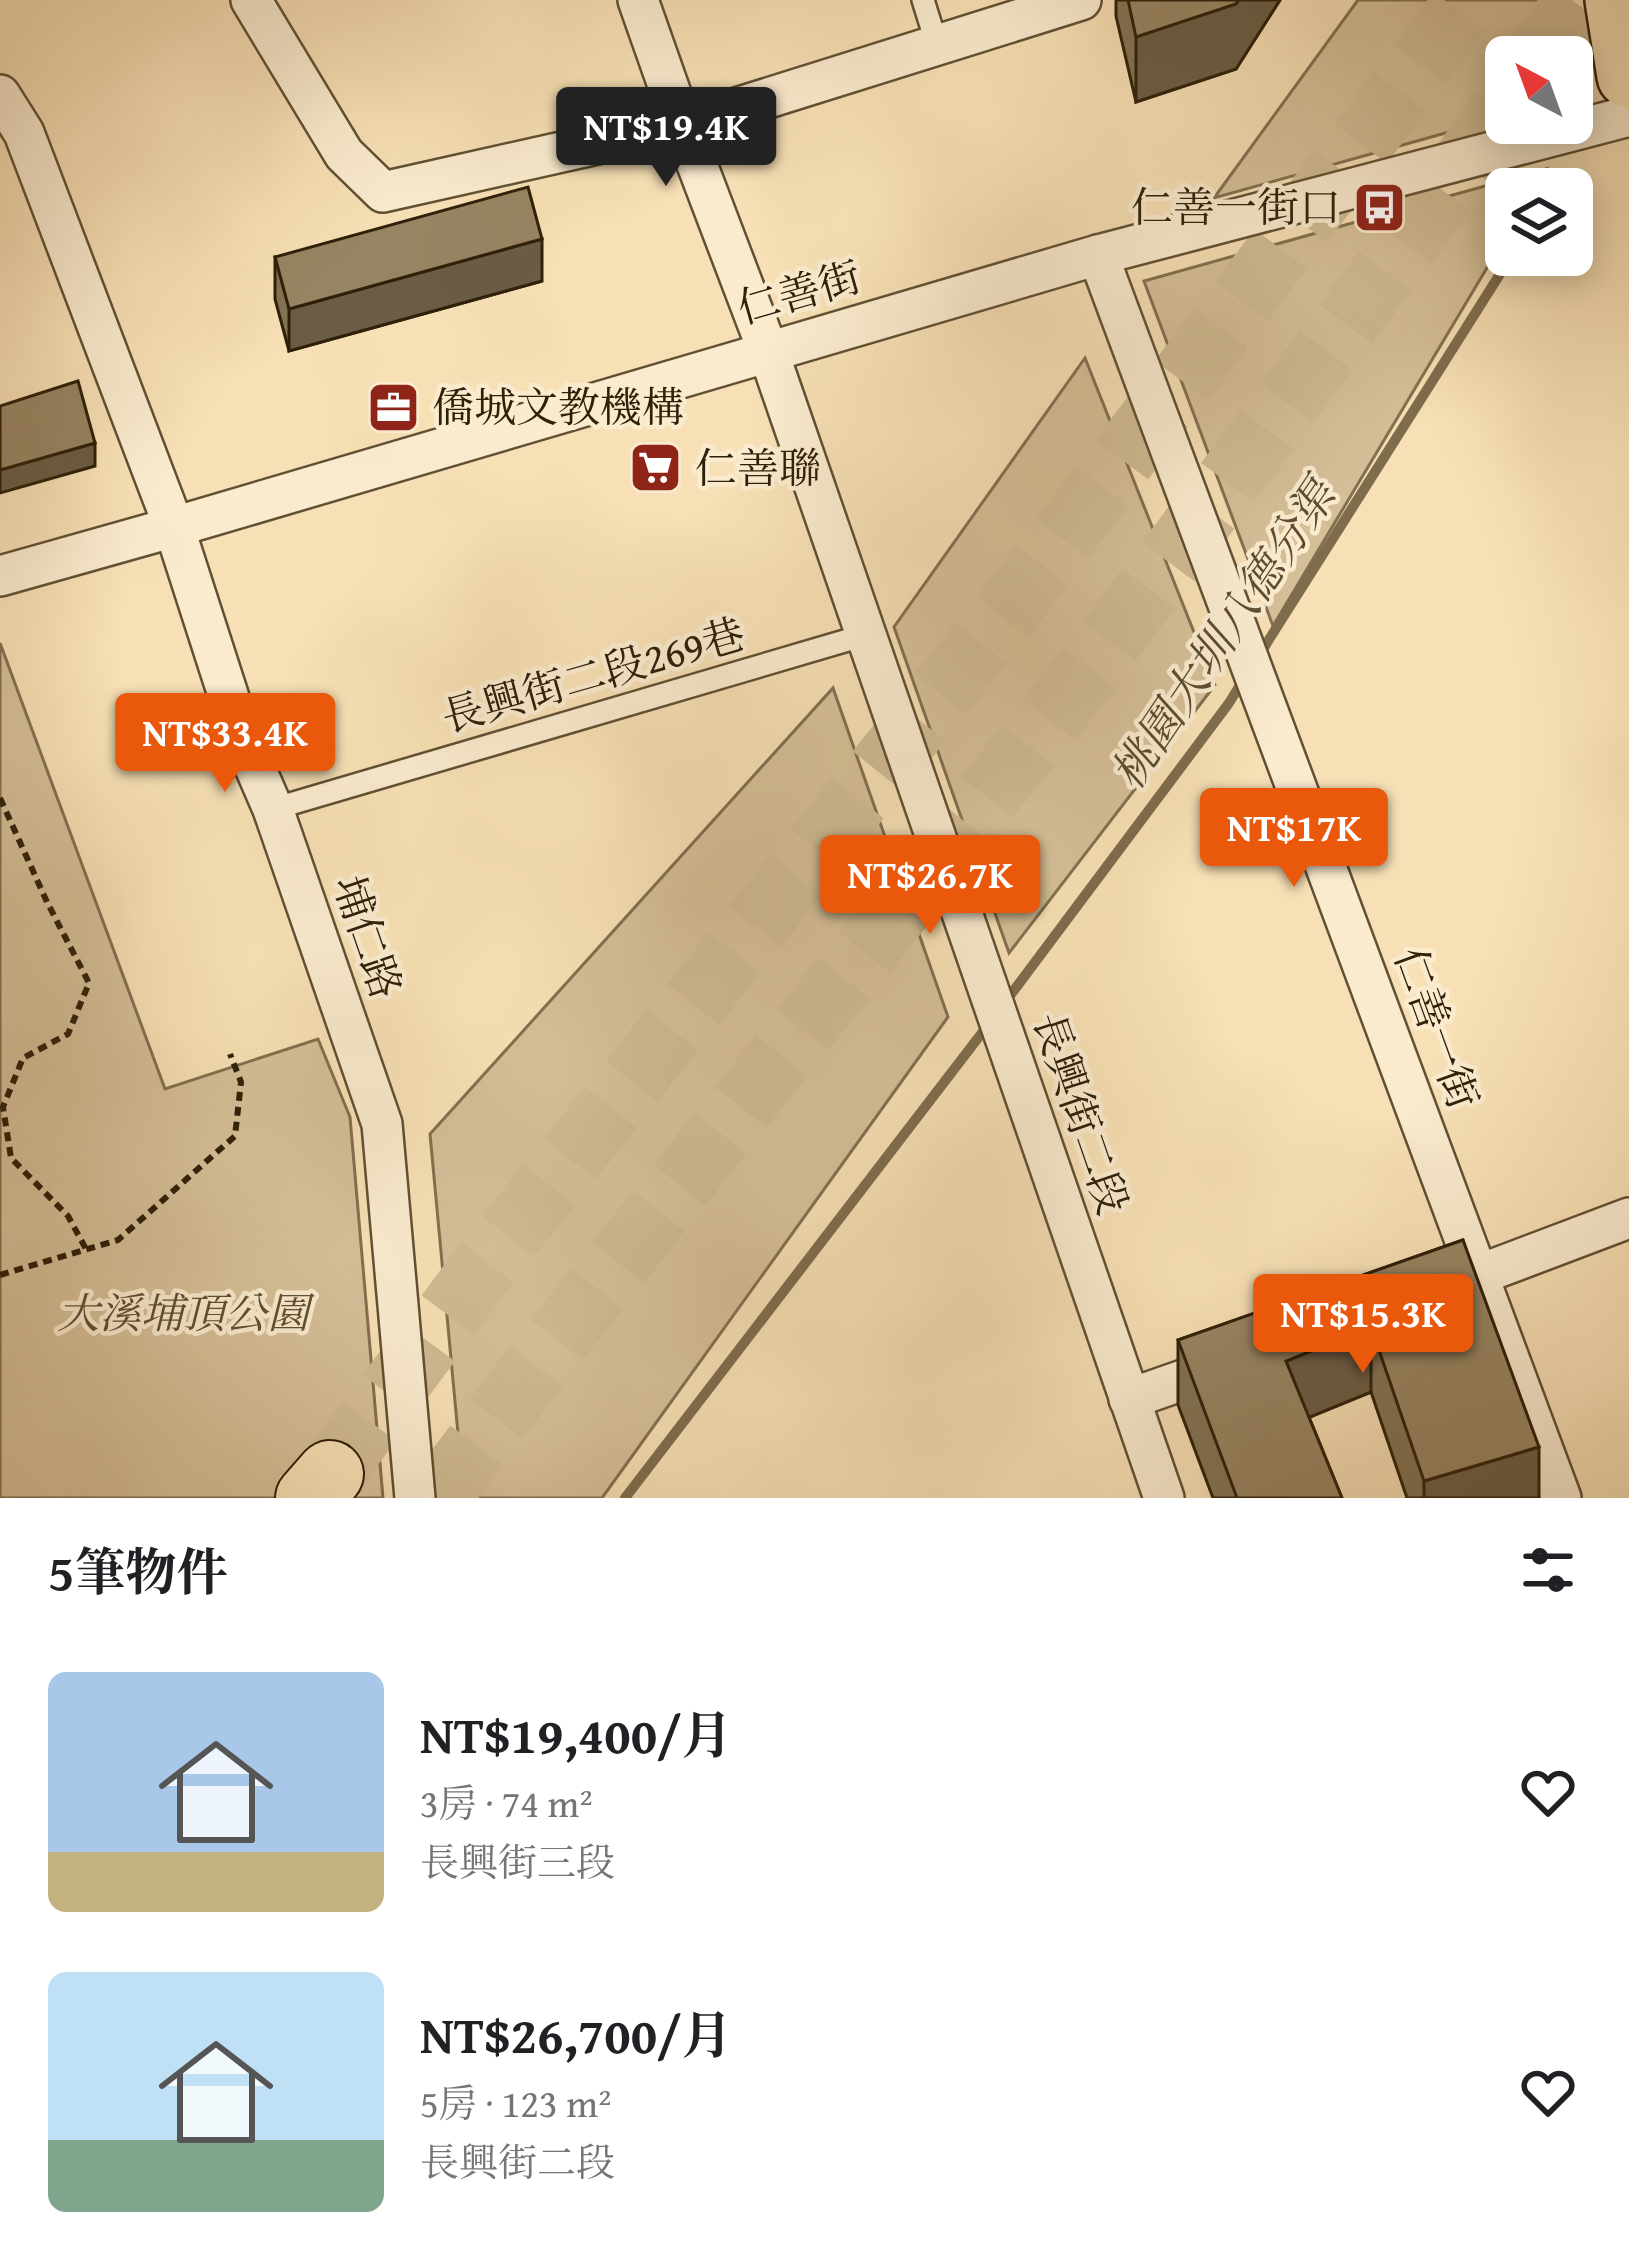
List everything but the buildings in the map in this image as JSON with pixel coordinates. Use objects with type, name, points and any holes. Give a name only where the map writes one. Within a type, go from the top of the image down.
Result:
[{"type":"main road","points":[[1617,0],[1629,76]]},
{"type":"street","name":"長興街二段","points":[[638,0],[768,351],[1164,1498]]},
{"type":"street","points":[[261,2],[344,154],[383,192],[682,125],[1081,0]]},
{"type":"street","name":"埔仁路","points":[[0,95],[24,134],[174,527],[241,735],[273,809],[382,1124],[415,1498]]},
{"type":"street","name":"仁善街","points":[[0,576],[1098,255],[1629,116]]},
{"type":"street","name":"仁善一街","points":[[1098,255],[1562,1498]]},
{"type":"street","points":[[1413,1299],[1629,1217]]},
{"type":"street","points":[[1129,1399],[1260,1353]]},
{"type":"lane","points":[[923,0],[937,45]]},
{"type":"lane","name":"長興街二段269巷","points":[[273,809],[866,635]]},
{"type":"path","points":[[0,799],[89,983],[68,1034],[23,1058],[3,1106],[11,1158],[68,1216],[86,1250]]},
{"type":"path","points":[[0,1275],[118,1240],[235,1136],[242,1082],[230,1054]]},
{"type":"green space","points":[[1358,0],[1563,0],[1570,36],[1485,36],[1485,122],[1214,198]]},
{"type":"green space","points":[[1485,186],[1485,271],[1273,626],[1144,281]]},
{"type":"green space","points":[[1085,358],[1215,685],[1009,953],[894,627]]},
{"type":"green space","name":"大溪埔頂公園","points":[[0,643],[165,1089],[318,1039],[350,1117],[383,1498],[0,1498]]},
{"type":"green space","points":[[833,688],[948,1017],[602,1498],[464,1498],[430,1134]]},
{"type":"waterway","name":"桃園大圳八德分渠","points":[[1258,657],[1499,276]]},
{"type":"waterway","name":"桃園大圳八德分渠","points":[[1003,1005],[1245,677]]},
{"type":"waterway","name":"桃園大圳八德分渠","points":[[625,1498],[988,1025]]},
{"type":"tunnel","points":[[330,1474],[486,1264],[1014,602],[1469,0]]},
{"type":"tunnel","points":[[1553,36],[1578,0]]},
{"type":"tunnel","points":[[437,1498],[551,1347],[1091,666],[1485,134]]},
{"type":"place","name":"仁善一街口","points":[[1380,207]]},
{"type":"place","name":"僑城文教機構","points":[[393,407]]},
{"type":"place","name":"仁善聯","points":[[656,468]]}]
